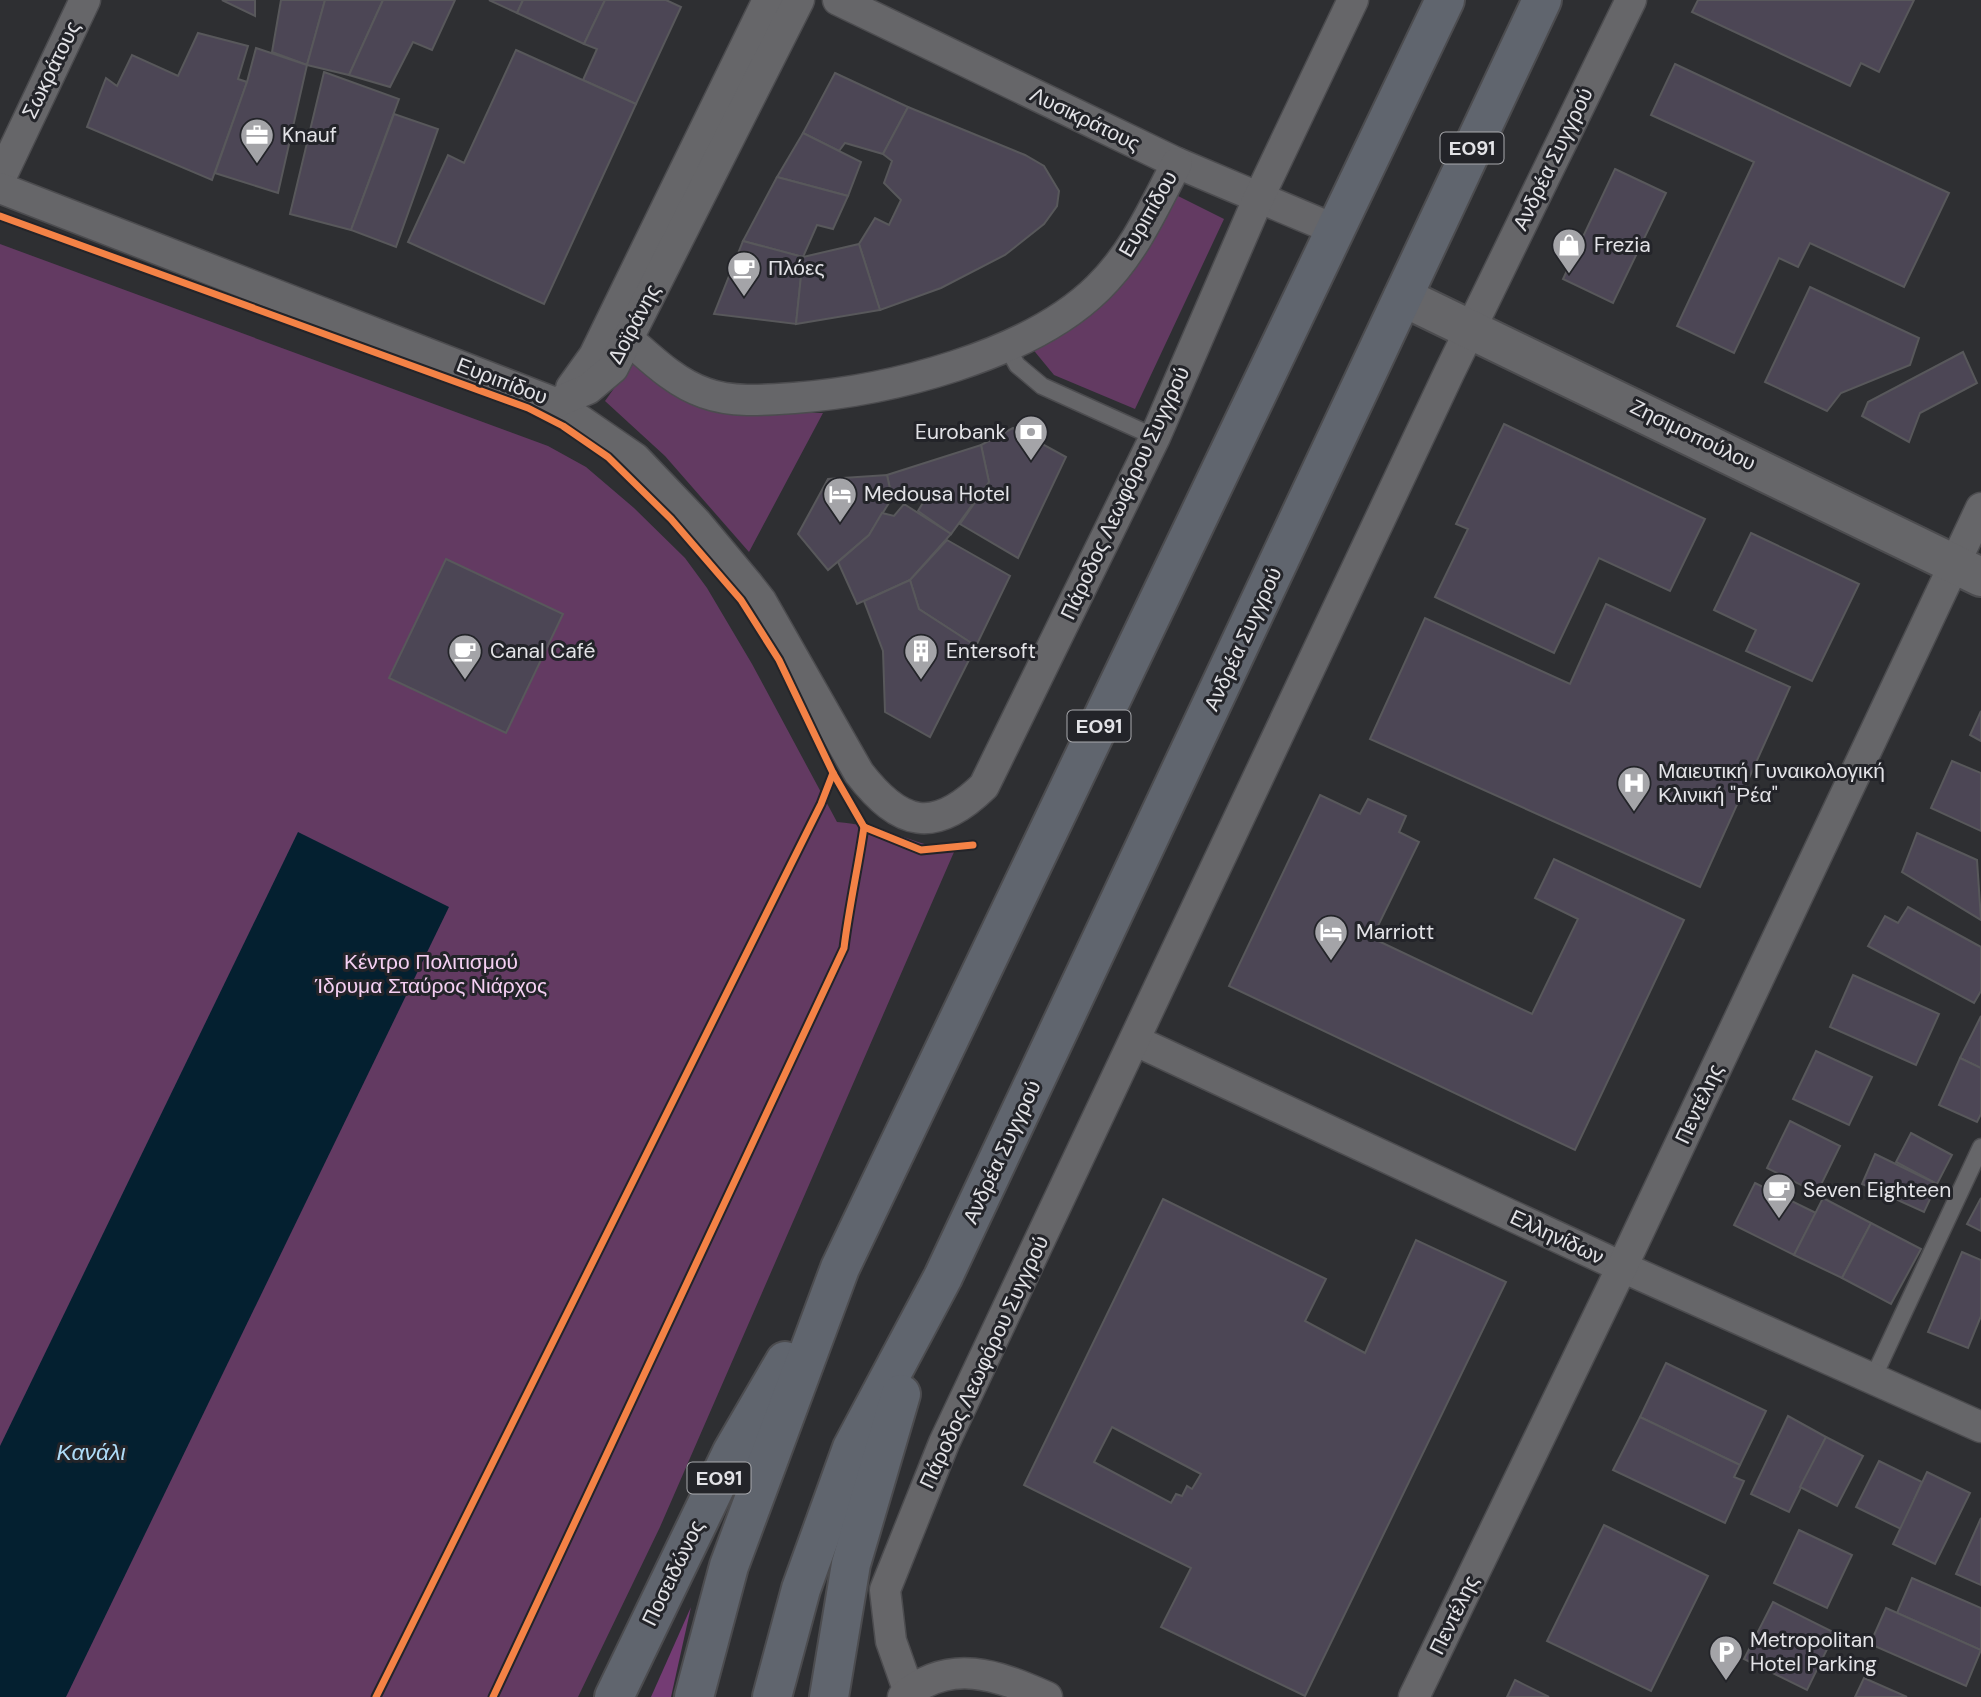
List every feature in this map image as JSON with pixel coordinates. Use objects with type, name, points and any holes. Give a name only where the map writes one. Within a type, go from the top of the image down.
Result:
[{"type":"highway","name":"ΕΟ91","points":[[840,1268],[1445,0]]},
{"type":"highway","name":"Ανδρέα Συγγρού","points":[[943,1277],[1542,0]]},
{"type":"highway","name":"Ποσειδώνος","points":[[614,1697],[732,1452],[840,1268]]},
{"type":"highway","points":[[694,1697],[729,1566],[840,1268]]},
{"type":"highway","name":"ΕΟ91","points":[[829,1697],[851,1564],[893,1416],[943,1277]]},
{"type":"highway","points":[[772,1697],[801,1589],[852,1448],[943,1277]]},
{"type":"street","name":"Σωκράτους","points":[[0,179],[85,0]]},
{"type":"street","name":"Δοϊράνης","points":[[555,403],[579,380],[594,356],[768,0]]},
{"type":"street","name":"Δοϊράνης","points":[[555,403],[588,389],[613,368],[799,0]]},
{"type":"street","name":"Λυσικράτους","points":[[838,0],[1177,163],[1336,230]]},
{"type":"street","points":[[1259,197],[1353,0]]},
{"type":"street","name":"Ανδρέα Συγγρού","points":[[1136,1041],[1471,328],[1631,0]]},
{"type":"street","name":"Ευριπίδου","points":[[627,338],[665,371],[705,394],[759,401],[884,387],[951,368],[1006,345],[1058,318],[1097,289],[1129,252],[1177,163]]},
{"type":"street","name":"Ευριπίδου","points":[[0,188],[555,403],[635,458],[747,583],[761,601],[859,773],[878,797],[896,810],[927,819],[948,816],[984,786]]},
{"type":"street","name":"Πάροδος Λεωφόρου Συγγρού","points":[[984,786],[1156,437],[1259,197]]},
{"type":"street","name":"Ζησιμοπούλου","points":[[1403,297],[1968,571]]},
{"type":"street","name":"Πεντέλης","points":[[1414,1697],[1622,1267],[1968,571],[1981,508]]},
{"type":"street","name":"Πάροδος Λεωφόρου Συγγρού","points":[[906,1694],[887,1624],[886,1581],[944,1443],[1136,1041]]},
{"type":"street","name":"Ελληνίδων","points":[[1136,1041],[1622,1267],[1981,1427]]},
{"type":"street","points":[[906,1694],[932,1679],[978,1673],[997,1676],[1046,1697]]},
{"type":"lane","points":[[1006,345],[1017,365],[1042,386],[1156,437]]},
{"type":"lane","points":[[1873,1378],[1981,1147]]},
{"type":"green space","points":[[1172,193],[1224,219],[1135,409],[1054,375],[1031,347]]},
{"type":"green space","name":"Κέντρο Πολιτισμού Ίδρυμα Σταύρος Νιάρχος","points":[[0,244],[548,446],[586,467],[634,508],[685,558],[707,588],[752,664],[837,822],[881,830],[954,852],[660,1527],[578,1697],[0,1697]]},
{"type":"green space","points":[[632,363],[693,401],[760,413],[823,413],[749,552],[665,456],[605,401]]},
{"type":"shaded area","points":[[691,1607],[671,1697],[651,1697]]},
{"type":"water","name":"Κανάλι","points":[[298,832],[449,907],[66,1697],[0,1697],[0,1446]]},
{"type":"building","points":[[222,0],[255,0],[255,16]]},
{"type":"building","points":[[281,0],[325,0],[307,65],[272,52]]},
{"type":"building","points":[[325,0],[383,0],[349,75],[307,65]]},
{"type":"building","points":[[383,0],[455,0],[432,50],[413,42],[390,87],[349,75]]},
{"type":"building","points":[[489,0],[523,0],[517,13]]},
{"type":"building","points":[[523,0],[605,0],[584,44],[517,13]]},
{"type":"building","points":[[605,0],[666,0],[681,7],[636,104],[583,80],[597,49],[584,44]]},
{"type":"building","points":[[1698,0],[1914,0],[1879,72],[1861,63],[1850,86],[1692,12]]},
{"type":"building","points":[[198,33],[248,46],[238,79],[247,82],[212,180],[87,127],[106,78],[117,86],[132,55],[178,76]]},
{"type":"building","points":[[256,48],[307,65],[278,193],[215,173]]},
{"type":"building","points":[[516,50],[636,104],[544,304],[408,242],[448,155],[464,163]]},
{"type":"building","points":[[1675,64],[1949,193],[1904,287],[1810,243],[1798,267],[1779,258],[1734,353],[1677,326],[1754,162],[1651,115]]},
{"type":"building","points":[[324,72],[399,99],[351,230],[290,214]]},
{"type":"building","points":[[835,73],[908,107],[883,154],[845,143],[839,151],[803,133]]},
{"type":"building","points":[[908,107],[1025,155],[1044,166],[1059,191],[1057,206],[1044,224],[1005,255],[941,288],[880,310],[859,244],[875,218],[889,225],[901,200],[884,183],[892,161],[883,154]]},
{"type":"building","points":[[394,114],[438,129],[396,247],[351,230]]},
{"type":"building","points":[[803,133],[861,162],[848,196],[777,177]]},
{"type":"building","points":[[1615,169],[1666,193],[1613,303],[1563,279]]},
{"type":"building","points":[[777,177],[848,196],[833,229],[817,225],[803,257],[743,241]]},
{"type":"building","points":[[743,241],[803,257],[796,324],[714,314]]},
{"type":"building","points":[[859,244],[880,310],[796,324],[803,257]]},
{"type":"building","points":[[1810,287],[1919,338],[1910,365],[1841,393],[1827,411],[1765,382]]},
{"type":"building","points":[[1963,352],[1977,383],[1920,413],[1909,442],[1862,416],[1868,402]]},
{"type":"building","points":[[1504,424],[1705,519],[1670,591],[1599,558],[1554,653],[1435,597],[1468,529],[1456,524]]},
{"type":"building","points":[[1013,428],[1066,457],[1018,558],[960,524],[989,482],[981,445]]},
{"type":"building","points":[[981,445],[989,482],[951,534],[918,511],[924,501],[892,498],[887,475]]},
{"type":"building","name":"Medousa Hotel","points":[[887,475],[892,498],[869,535],[828,570],[798,534],[828,479]]},
{"type":"building","points":[[904,504],[951,534],[910,580],[857,604],[838,562],[869,535],[882,513],[894,516]]},
{"type":"building","points":[[1751,533],[1859,584],[1812,681],[1746,651],[1756,630],[1714,610]]},
{"type":"building","points":[[947,540],[1010,576],[976,646],[919,609],[910,580]]},
{"type":"building","points":[[446,559],[563,614],[506,733],[389,678]]},
{"type":"building","name":"Entersoft","points":[[910,580],[919,609],[976,646],[930,737],[885,712],[883,651],[864,601]]},
{"type":"building","name":"Μαιευτική Γυναικολογική Κλινική \"Ρέα\"","points":[[1606,604],[1790,687],[1700,887],[1370,739],[1425,618],[1570,684]]},
{"type":"building","points":[[1981,711],[1981,741],[1970,735]]},
{"type":"building","points":[[1952,761],[1981,773],[1981,831],[1931,808]]},
{"type":"building","name":"Marriott","points":[[1320,795],[1360,814],[1368,799],[1406,816],[1399,832],[1419,842],[1372,938],[1532,1014],[1578,919],[1535,898],[1554,859],[1684,920],[1575,1150],[1229,986]]},
{"type":"building","points":[[1917,833],[1977,860],[1981,920],[1902,872]]},
{"type":"building","points":[[1908,907],[1981,947],[1981,991],[1974,1003],[1868,946],[1885,916],[1898,923]]},
{"type":"building","points":[[1853,975],[1939,1014],[1916,1065],[1830,1027]]},
{"type":"building","points":[[1981,1016],[1981,1068],[1960,1058]]},
{"type":"building","points":[[1816,1051],[1872,1077],[1849,1125],[1793,1099]]},
{"type":"building","points":[[1960,1058],[1981,1068],[1981,1114],[1977,1122],[1939,1105]]},
{"type":"building","points":[[1790,1121],[1840,1146],[1817,1193],[1767,1168]]},
{"type":"building","points":[[1911,1133],[1952,1155],[1937,1184],[1896,1162]]},
{"type":"building","points":[[1875,1154],[1937,1184],[1924,1212],[1862,1184]]},
{"type":"building","points":[[1755,1183],[1816,1213],[1794,1255],[1734,1225]]},
{"type":"building","points":[[1823,1198],[1871,1223],[1842,1278],[1794,1255]]},
{"type":"building","points":[[1981,1198],[1981,1231],[1967,1224]]},
{"type":"building","points":[[1163,1199],[1326,1279],[1305,1321],[1365,1353],[1416,1240],[1506,1282],[1305,1696],[1161,1627],[1191,1568],[1024,1485]],"holes":[[[1112,1427],[1201,1474],[1192,1489],[1187,1486],[1182,1496],[1176,1494],[1171,1503],[1094,1462]]]},
{"type":"building","points":[[1871,1223],[1921,1249],[1891,1304],[1842,1278]]},
{"type":"building","points":[[1962,1252],[1981,1260],[1981,1316],[1968,1348],[1928,1332]]},
{"type":"building","points":[[1666,1363],[1766,1411],[1740,1465],[1640,1417]]},
{"type":"building","points":[[1788,1416],[1826,1437],[1789,1512],[1751,1494]]},
{"type":"building","points":[[1640,1417],[1740,1465],[1734,1477],[1744,1481],[1725,1523],[1613,1470]]},
{"type":"building","points":[[1826,1437],[1863,1456],[1837,1506],[1800,1487]]},
{"type":"building","points":[[1879,1461],[1922,1482],[1901,1529],[1856,1507]]},
{"type":"building","points":[[1927,1472],[1970,1493],[1935,1564],[1893,1544]]},
{"type":"building","points":[[1981,1518],[1981,1585],[1956,1574]]},
{"type":"building","points":[[1604,1525],[1708,1576],[1651,1691],[1547,1641]]},
{"type":"building","points":[[1799,1530],[1852,1555],[1827,1608],[1774,1583]]},
{"type":"building","points":[[1912,1578],[1981,1608],[1981,1650],[1897,1613]]},
{"type":"building","points":[[1773,1602],[1835,1633],[1807,1690],[1744,1659]]},
{"type":"building","points":[[1886,1608],[1981,1650],[1966,1686],[1870,1644]]},
{"type":"building","points":[[1864,1678],[1907,1697],[1855,1697]]},
{"type":"building","points":[[1515,1680],[1549,1697],[1507,1697]]},
{"type":"cycle path","points":[[0,216],[528,408],[563,426],[608,457],[671,519],[741,600],[779,660],[833,773],[864,827],[921,850],[973,845]]},
{"type":"cycle path","points":[[376,1697],[821,804],[833,773]]},
{"type":"cycle path","points":[[493,1697],[844,948],[864,827]]},
{"type":"place","name":"Knauf","points":[[257,165]]},
{"type":"place","name":"Frezia","points":[[1569,275]]},
{"type":"place","name":"Πλόες","points":[[744,298]]},
{"type":"place","name":"Eurobank","points":[[1031,462]]},
{"type":"place","name":"Medousa Hotel","points":[[840,524]]},
{"type":"place","name":"Canal Café","points":[[465,681]]},
{"type":"place","name":"Entersoft","points":[[921,681]]},
{"type":"place","name":"Μαιευτική Γυναικολογική Κλινική \"Ρέα\"","points":[[1634,813]]},
{"type":"place","name":"Marriott","points":[[1331,962]]},
{"type":"place","name":"Seven Eighteen","points":[[1779,1220]]},
{"type":"place","name":"Metropolitan Hotel Parking","points":[[1726,1682]]}]
